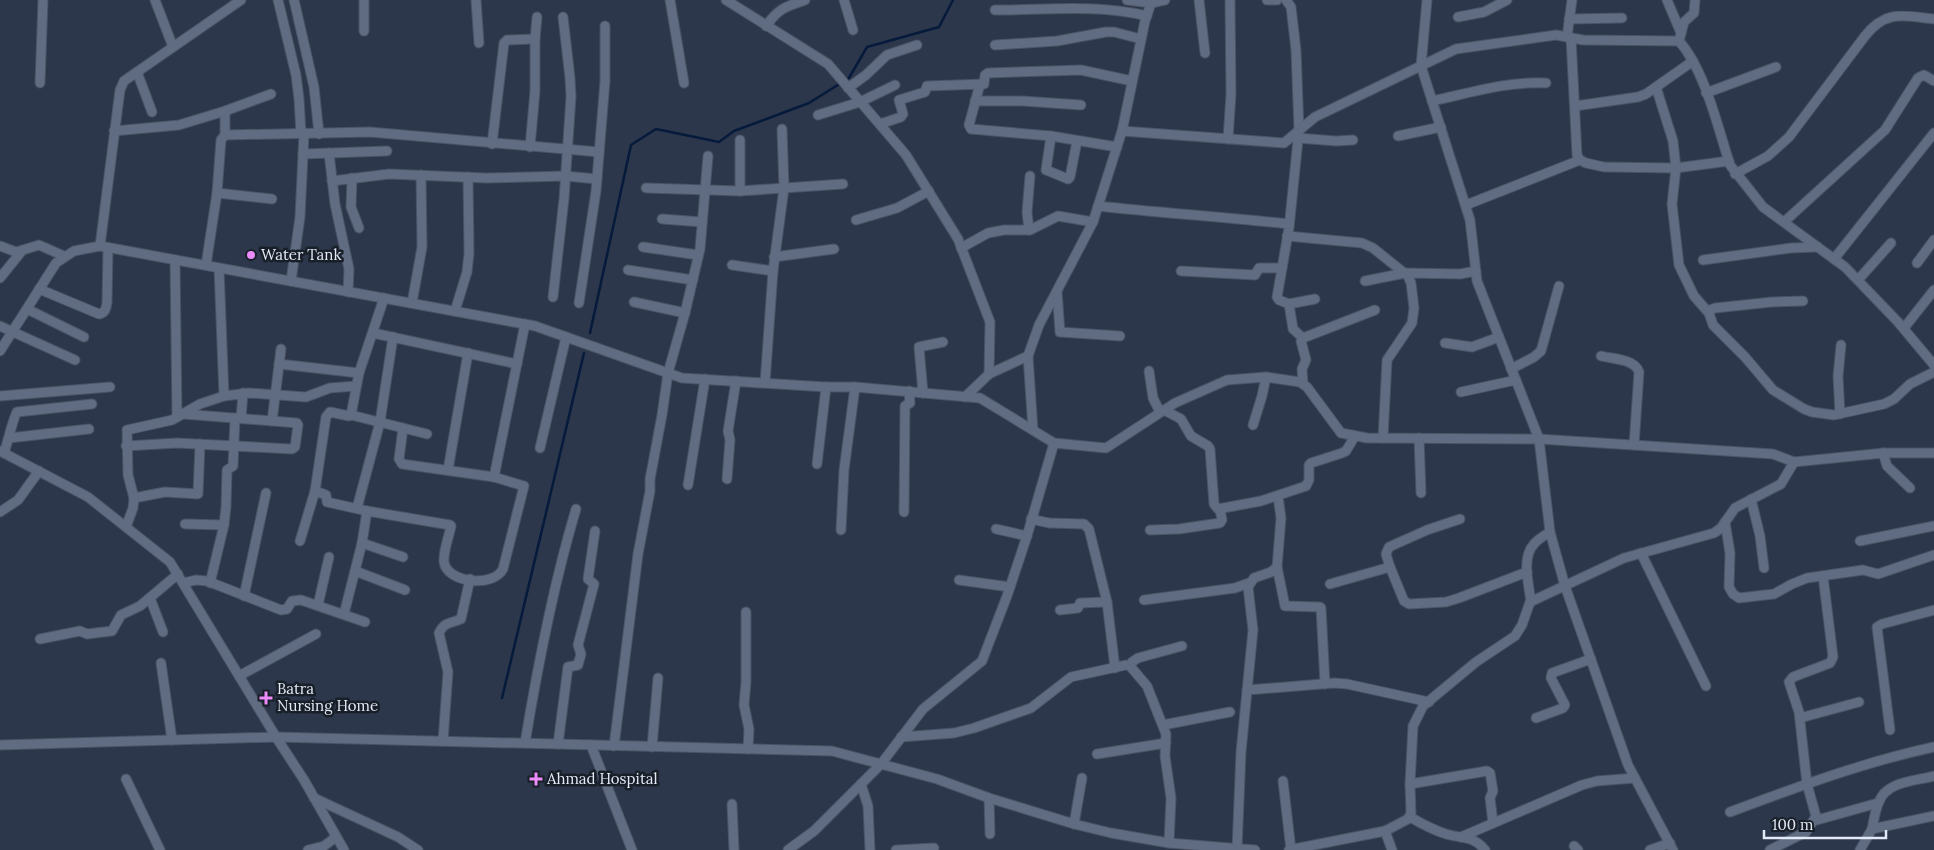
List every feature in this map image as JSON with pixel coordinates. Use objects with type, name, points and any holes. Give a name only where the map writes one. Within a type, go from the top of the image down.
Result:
[{"type":"street","points":[[40,83],[43,0]]},
{"type":"street","points":[[155,0],[173,47]]},
{"type":"street","points":[[39,289],[99,314],[105,311],[107,303],[104,247],[114,131],[120,90],[124,81],[241,0]]},
{"type":"street","points":[[278,0],[296,75],[303,154],[299,226],[291,281]]},
{"type":"street","points":[[294,0],[314,87],[319,134]]},
{"type":"street","points":[[364,0],[364,31]]},
{"type":"street","points":[[476,0],[479,43]]},
{"type":"street","points":[[670,0],[684,83]]},
{"type":"street","points":[[726,0],[828,64],[906,155],[958,239],[990,322],[989,374]]},
{"type":"street","points":[[766,26],[781,9],[805,0]]},
{"type":"street","points":[[844,0],[853,30]]},
{"type":"street","points":[[1127,0],[1151,2],[1165,0]]},
{"type":"street","points":[[1199,0],[1205,53]]},
{"type":"street","points":[[1228,139],[1231,94],[1230,0]]},
{"type":"street","points":[[1266,0],[1277,0]]},
{"type":"street","points":[[1286,0],[1291,7],[1296,50],[1299,134],[1288,236],[1278,297],[1279,300],[1289,304],[1315,299]]},
{"type":"street","points":[[1427,0],[1421,66],[1470,220],[1477,281],[1539,439],[1550,532],[1565,586],[1628,765],[1672,846],[1650,850]]},
{"type":"street","points":[[1458,17],[1484,12],[1507,0]]},
{"type":"street","points":[[1572,0],[1569,18],[1569,38],[1576,106],[1576,151],[1580,160],[1593,166],[1604,167],[1676,168],[1729,162]]},
{"type":"street","points":[[1667,0],[1680,37],[1706,93],[1729,162],[1735,174],[1764,207],[1845,266],[1904,328],[1934,365]]},
{"type":"street","points":[[1680,37],[1684,22],[1694,13],[1695,0]]},
{"type":"street","points":[[1033,430],[1028,356],[1039,325],[1093,222],[1122,131],[1146,16],[1151,2]]},
{"type":"street","points":[[995,10],[1083,4],[1146,16]]},
{"type":"street","points":[[1735,174],[1768,156],[1789,137],[1877,22],[1890,16],[1934,20]]},
{"type":"street","points":[[530,146],[535,91],[537,17]]},
{"type":"street","points":[[553,297],[571,97],[563,17]]},
{"type":"street","points":[[1569,18],[1622,18]]},
{"type":"street","points":[[579,302],[597,178],[605,81],[605,26]]},
{"type":"street","points":[[995,45],[1057,41],[1106,32],[1114,32],[1141,39]]},
{"type":"street","points":[[1122,131],[1284,143],[1299,134],[1315,117],[1456,49],[1556,35],[1583,40],[1680,37]]},
{"type":"street","points":[[492,144],[504,42],[507,40],[535,39]]},
{"type":"street","points":[[846,86],[866,75],[887,55],[917,45]]},
{"type":"street","points":[[1576,106],[1631,100],[1646,94],[1693,62]]},
{"type":"street","points":[[1706,93],[1776,67]]},
{"type":"street","points":[[880,124],[902,116],[899,100],[924,92],[928,86],[984,84],[988,73],[1046,70],[1092,71],[1132,81]]},
{"type":"street","points":[[137,72],[152,112]]},
{"type":"street","points":[[1784,222],[1885,130],[1918,78],[1924,75],[1934,81]]},
{"type":"street","points":[[1432,101],[1504,85],[1524,82],[1546,83]]},
{"type":"street","points":[[980,84],[969,125],[971,129],[1051,136],[1117,147]]},
{"type":"street","points":[[818,115],[860,102],[896,85]]},
{"type":"street","points":[[1656,87],[1673,141],[1676,168],[1672,204],[1679,265],[1694,296],[1709,313],[1713,325],[1745,357],[1769,386],[1779,395],[1812,412],[1840,414],[1884,404],[1894,399],[1910,384],[1934,372]]},
{"type":"street","points":[[114,131],[179,125],[271,94]]},
{"type":"street","points":[[975,101],[1022,101],[1081,105]]},
{"type":"street","points":[[206,266],[217,192],[222,140],[225,135],[225,111]]},
{"type":"street","points":[[1398,136],[1440,127]]},
{"type":"street","points":[[765,383],[774,257],[784,188],[782,129]]},
{"type":"street","points":[[225,135],[370,132],[599,152]]},
{"type":"street","points":[[1834,259],[1934,133]]},
{"type":"street","points":[[1299,134],[1336,141],[1353,140]]},
{"type":"street","points":[[1051,136],[1046,170],[1068,179],[1077,141]]},
{"type":"street","points":[[740,140],[740,191]]},
{"type":"street","points":[[303,154],[386,151]]},
{"type":"street","points":[[329,154],[338,221],[347,257],[348,292]]},
{"type":"street","points":[[614,746],[638,554],[668,373],[685,312],[698,254],[708,156]]},
{"type":"street","points":[[1466,205],[1580,160]]},
{"type":"street","points":[[332,181],[389,174],[597,178]]},
{"type":"street","points":[[412,303],[422,247],[421,175]]},
{"type":"street","points":[[1029,230],[1027,212],[1030,176]]},
{"type":"street","points":[[455,311],[467,272],[469,253],[468,177]]},
{"type":"street","points":[[352,178],[351,207],[359,228]]},
{"type":"street","points":[[646,188],[740,191],[843,184]]},
{"type":"street","points":[[856,220],[897,208],[929,191]]},
{"type":"street","points":[[217,192],[272,199]]},
{"type":"street","points":[[1098,206],[1167,214],[1221,216],[1289,224]]},
{"type":"street","points":[[961,248],[997,231],[1029,230],[1058,216],[1093,222]]},
{"type":"street","points":[[662,219],[702,222]]},
{"type":"street","points":[[1288,236],[1362,243],[1373,248],[1405,273],[1411,283],[1414,314],[1406,332],[1387,360],[1383,438]]},
{"type":"street","points":[[1917,263],[1934,240]]},
{"type":"street","points":[[1858,280],[1891,243]]},
{"type":"street","points":[[0,246],[12,251],[21,252],[39,245],[64,256]]},
{"type":"street","points":[[0,351],[56,263],[64,256],[85,248],[104,247],[536,326],[682,378],[826,387],[855,387],[980,398],[1054,443],[1106,448],[1175,402],[1227,380],[1266,377],[1300,382],[1341,433],[1355,436],[1383,438],[1539,439],[1773,454],[1794,462],[1883,453],[1934,453]]},
{"type":"street","points":[[643,247],[698,254]]},
{"type":"street","points":[[1703,260],[1791,248],[1818,247]]},
{"type":"street","points":[[774,257],[834,249]]},
{"type":"street","points":[[0,278],[21,252]]},
{"type":"street","points":[[175,260],[180,415]]},
{"type":"street","points":[[732,265],[773,271]]},
{"type":"street","points":[[219,268],[224,396]]},
{"type":"street","points":[[1181,271],[1255,275],[1259,268],[1282,268]]},
{"type":"street","points":[[628,270],[693,280]]},
{"type":"street","points":[[1365,281],[1405,273],[1454,274],[1476,272]]},
{"type":"street","points":[[1511,369],[1534,357],[1541,351],[1558,286]]},
{"type":"street","points":[[1057,290],[1060,332],[1120,336]]},
{"type":"street","points":[[1904,328],[1934,290]]},
{"type":"street","points":[[351,415],[359,373],[384,298]]},
{"type":"street","points":[[1709,313],[1710,310],[1715,308],[1772,302],[1804,301]]},
{"type":"street","points":[[634,302],[685,312]]},
{"type":"street","points":[[1289,304],[1293,329],[1302,338],[1306,360],[1302,369],[1303,384]]},
{"type":"street","points":[[27,309],[84,337]]},
{"type":"street","points":[[1302,338],[1375,310]]},
{"type":"street","points":[[494,477],[525,324]]},
{"type":"street","points":[[0,326],[76,360]]},
{"type":"street","points":[[373,333],[517,364]]},
{"type":"street","points":[[357,508],[380,422],[393,337]]},
{"type":"street","points":[[540,448],[566,337]]},
{"type":"street","points":[[1445,343],[1472,347],[1499,337]]},
{"type":"street","points":[[923,393],[919,347],[943,342]]},
{"type":"street","points":[[1840,414],[1838,362],[1841,345]]},
{"type":"street","points":[[272,421],[281,349]]},
{"type":"street","points":[[448,470],[468,353]]},
{"type":"street","points":[[965,396],[989,374],[1028,356]]},
{"type":"street","points":[[1601,356],[1633,363],[1640,372],[1634,445]]},
{"type":"street","points":[[279,364],[359,373]]},
{"type":"street","points":[[1148,371],[1153,398],[1162,411],[1181,419],[1191,436],[1210,449],[1215,508],[1220,509],[1278,496],[1306,486],[1309,480],[1309,465],[1346,451],[1355,436]]},
{"type":"street","points":[[1253,425],[1266,377]]},
{"type":"street","points":[[688,485],[705,379]]},
{"type":"street","points":[[1461,392],[1516,380]]},
{"type":"street","points":[[727,479],[730,440],[728,431],[736,381]]},
{"type":"street","points":[[126,527],[133,508],[134,498],[128,475],[127,430],[165,422],[200,404],[224,396],[243,394],[306,396],[330,388],[356,386]]},
{"type":"street","points":[[0,396],[110,387]]},
{"type":"street","points":[[817,464],[826,387]]},
{"type":"street","points":[[841,530],[844,470],[855,387]]},
{"type":"street","points":[[904,512],[905,406],[910,403],[909,392]]},
{"type":"street","points":[[210,582],[224,525],[227,470],[233,466],[233,445],[243,394]]},
{"type":"street","points":[[92,404],[17,412],[14,414],[9,438],[2,452],[88,497],[170,562],[344,850]]},
{"type":"street","points":[[300,541],[314,490],[326,414],[330,412],[351,415],[427,434]]},
{"type":"street","points":[[126,446],[200,444],[294,449],[298,424],[180,415]]},
{"type":"street","points":[[314,490],[325,495],[327,502],[450,526],[444,560],[445,565],[454,576],[486,581],[502,572],[524,488],[522,485],[494,477],[402,464],[400,462],[403,428]]},
{"type":"street","points":[[9,438],[89,429]]},
{"type":"street","points":[[1419,438],[1421,493]]},
{"type":"street","points":[[788,850],[814,831],[881,764],[923,709],[982,661],[1027,536],[1030,519],[1054,443]]},
{"type":"street","points":[[134,498],[165,492],[198,494],[200,444]]},
{"type":"street","points":[[1883,453],[1888,466],[1910,488]]},
{"type":"street","points":[[1531,602],[1624,558],[1714,533],[1735,508],[1781,484],[1794,462]]},
{"type":"street","points":[[0,512],[18,500],[39,471]]},
{"type":"street","points":[[244,596],[266,493]]},
{"type":"street","points":[[1278,496],[1281,518],[1277,567],[1285,606],[1321,608],[1325,684]]},
{"type":"street","points":[[1751,499],[1760,536],[1764,568]]},
{"type":"street","points":[[525,743],[535,682],[558,572],[576,509]]},
{"type":"street","points":[[1150,530],[1168,530],[1220,523],[1220,509]]},
{"type":"street","points":[[344,614],[362,543],[367,511]]},
{"type":"street","points":[[1030,519],[1049,523],[1087,525],[1107,602],[1115,668]]},
{"type":"street","points":[[1460,519],[1427,530],[1389,547],[1386,554],[1404,601],[1409,604],[1446,602],[1527,572]]},
{"type":"street","points":[[1725,522],[1730,553],[1730,591],[1736,597],[1744,599],[1780,591],[1799,580],[1863,570],[1878,574],[1934,555]]},
{"type":"street","points":[[185,524],[224,525]]},
{"type":"street","points":[[1860,541],[1934,526]]},
{"type":"street","points":[[996,528],[1027,536]]},
{"type":"street","points":[[558,744],[568,667],[578,665],[581,654],[578,645],[594,584],[588,579],[595,531]]},
{"type":"street","points":[[1410,816],[1414,726],[1423,706],[1476,662],[1515,636],[1522,625],[1531,602],[1527,572],[1528,555],[1533,544],[1550,532]]},
{"type":"street","points":[[362,543],[404,557]]},
{"type":"street","points":[[1641,553],[1706,686]]},
{"type":"street","points":[[318,605],[329,557]]},
{"type":"street","points":[[1144,600],[1235,588],[1271,572],[1277,567]]},
{"type":"street","points":[[1330,584],[1390,567]]},
{"type":"street","points":[[355,571],[405,590]]},
{"type":"street","points":[[40,640],[80,631],[87,634],[112,631],[121,615],[140,606],[178,574]]},
{"type":"street","points":[[1770,850],[1806,832],[1815,818],[1807,784],[1800,718],[1797,704],[1789,685],[1790,679],[1830,663],[1834,654],[1823,576]]},
{"type":"street","points":[[444,741],[448,672],[439,633],[442,626],[461,619],[470,579]]},
{"type":"street","points":[[183,583],[196,580],[210,582],[281,610],[285,610],[296,599],[365,622]]},
{"type":"street","points":[[959,580],[1010,587]]},
{"type":"street","points":[[1237,849],[1241,752],[1254,630],[1249,583]]},
{"type":"street","points":[[150,598],[163,632]]},
{"type":"street","points":[[1060,610],[1078,608],[1080,603],[1107,602]]},
{"type":"street","points":[[1890,730],[1877,627],[1934,610]]},
{"type":"street","points":[[746,612],[746,682],[744,705],[748,729],[748,749]]},
{"type":"street","points":[[239,676],[316,634]]},
{"type":"street","points":[[901,737],[954,733],[974,728],[1031,708],[1071,677],[1130,666],[1138,658],[1182,646]]},
{"type":"street","points":[[1536,718],[1563,708],[1565,705],[1551,678],[1552,674],[1591,659]]},
{"type":"street","points":[[161,662],[172,740]]},
{"type":"street","points":[[1130,666],[1148,686],[1163,725],[1171,798],[1169,844]]},
{"type":"street","points":[[652,746],[658,678]]},
{"type":"street","points":[[1248,690],[1347,684],[1429,702]]},
{"type":"street","points":[[1800,718],[1859,702]]},
{"type":"street","points":[[1163,725],[1230,712]]},
{"type":"street","points":[[0,745],[276,737],[832,751],[937,779],[989,798],[1074,824],[1111,833],[1191,848],[1256,850]]},
{"type":"street","points":[[1096,754],[1166,743]]},
{"type":"street","points":[[592,745],[632,850]]},
{"type":"street","points":[[1730,812],[1807,784],[1870,764],[1934,747]]},
{"type":"street","points":[[1410,784],[1488,771],[1493,791],[1490,798],[1493,823]]},
{"type":"street","points":[[1860,850],[1872,829],[1878,803],[1884,792],[1891,786],[1934,776]]},
{"type":"street","points":[[1074,824],[1082,778]]},
{"type":"street","points":[[1462,837],[1582,786],[1597,781],[1635,778]]},
{"type":"street","points":[[126,779],[160,850]]},
{"type":"street","points":[[1283,781],[1291,850],[1385,831],[1410,816]]},
{"type":"street","points":[[861,784],[868,806],[870,850]]},
{"type":"street","points":[[314,798],[398,838],[418,850]]},
{"type":"street","points":[[989,798],[990,834]]},
{"type":"street","points":[[1815,818],[1817,820],[1878,803]]},
{"type":"street","points":[[732,804],[734,850]]},
{"type":"street","points":[[1410,816],[1426,827],[1447,834],[1474,839],[1485,850]]},
{"type":"street","points":[[1872,829],[1934,816]]},
{"type":"street","points":[[1385,831],[1392,850]]},
{"type":"street","points":[[308,850],[324,846],[336,837]]},
{"type":"street","points":[[896,850],[934,848]]},
{"type":"waterway","points":[[590,333],[631,145],[656,129],[719,142],[734,131],[809,103],[849,78],[867,47],[939,27],[953,0]]},
{"type":"waterway","points":[[502,698],[584,353]]},
{"type":"place","name":"Water Tank","points":[[251,255]]},
{"type":"place","name":"Batra Nursing Home","points":[[266,698]]},
{"type":"place","name":"Ahmad Hospital","points":[[536,779]]}]
